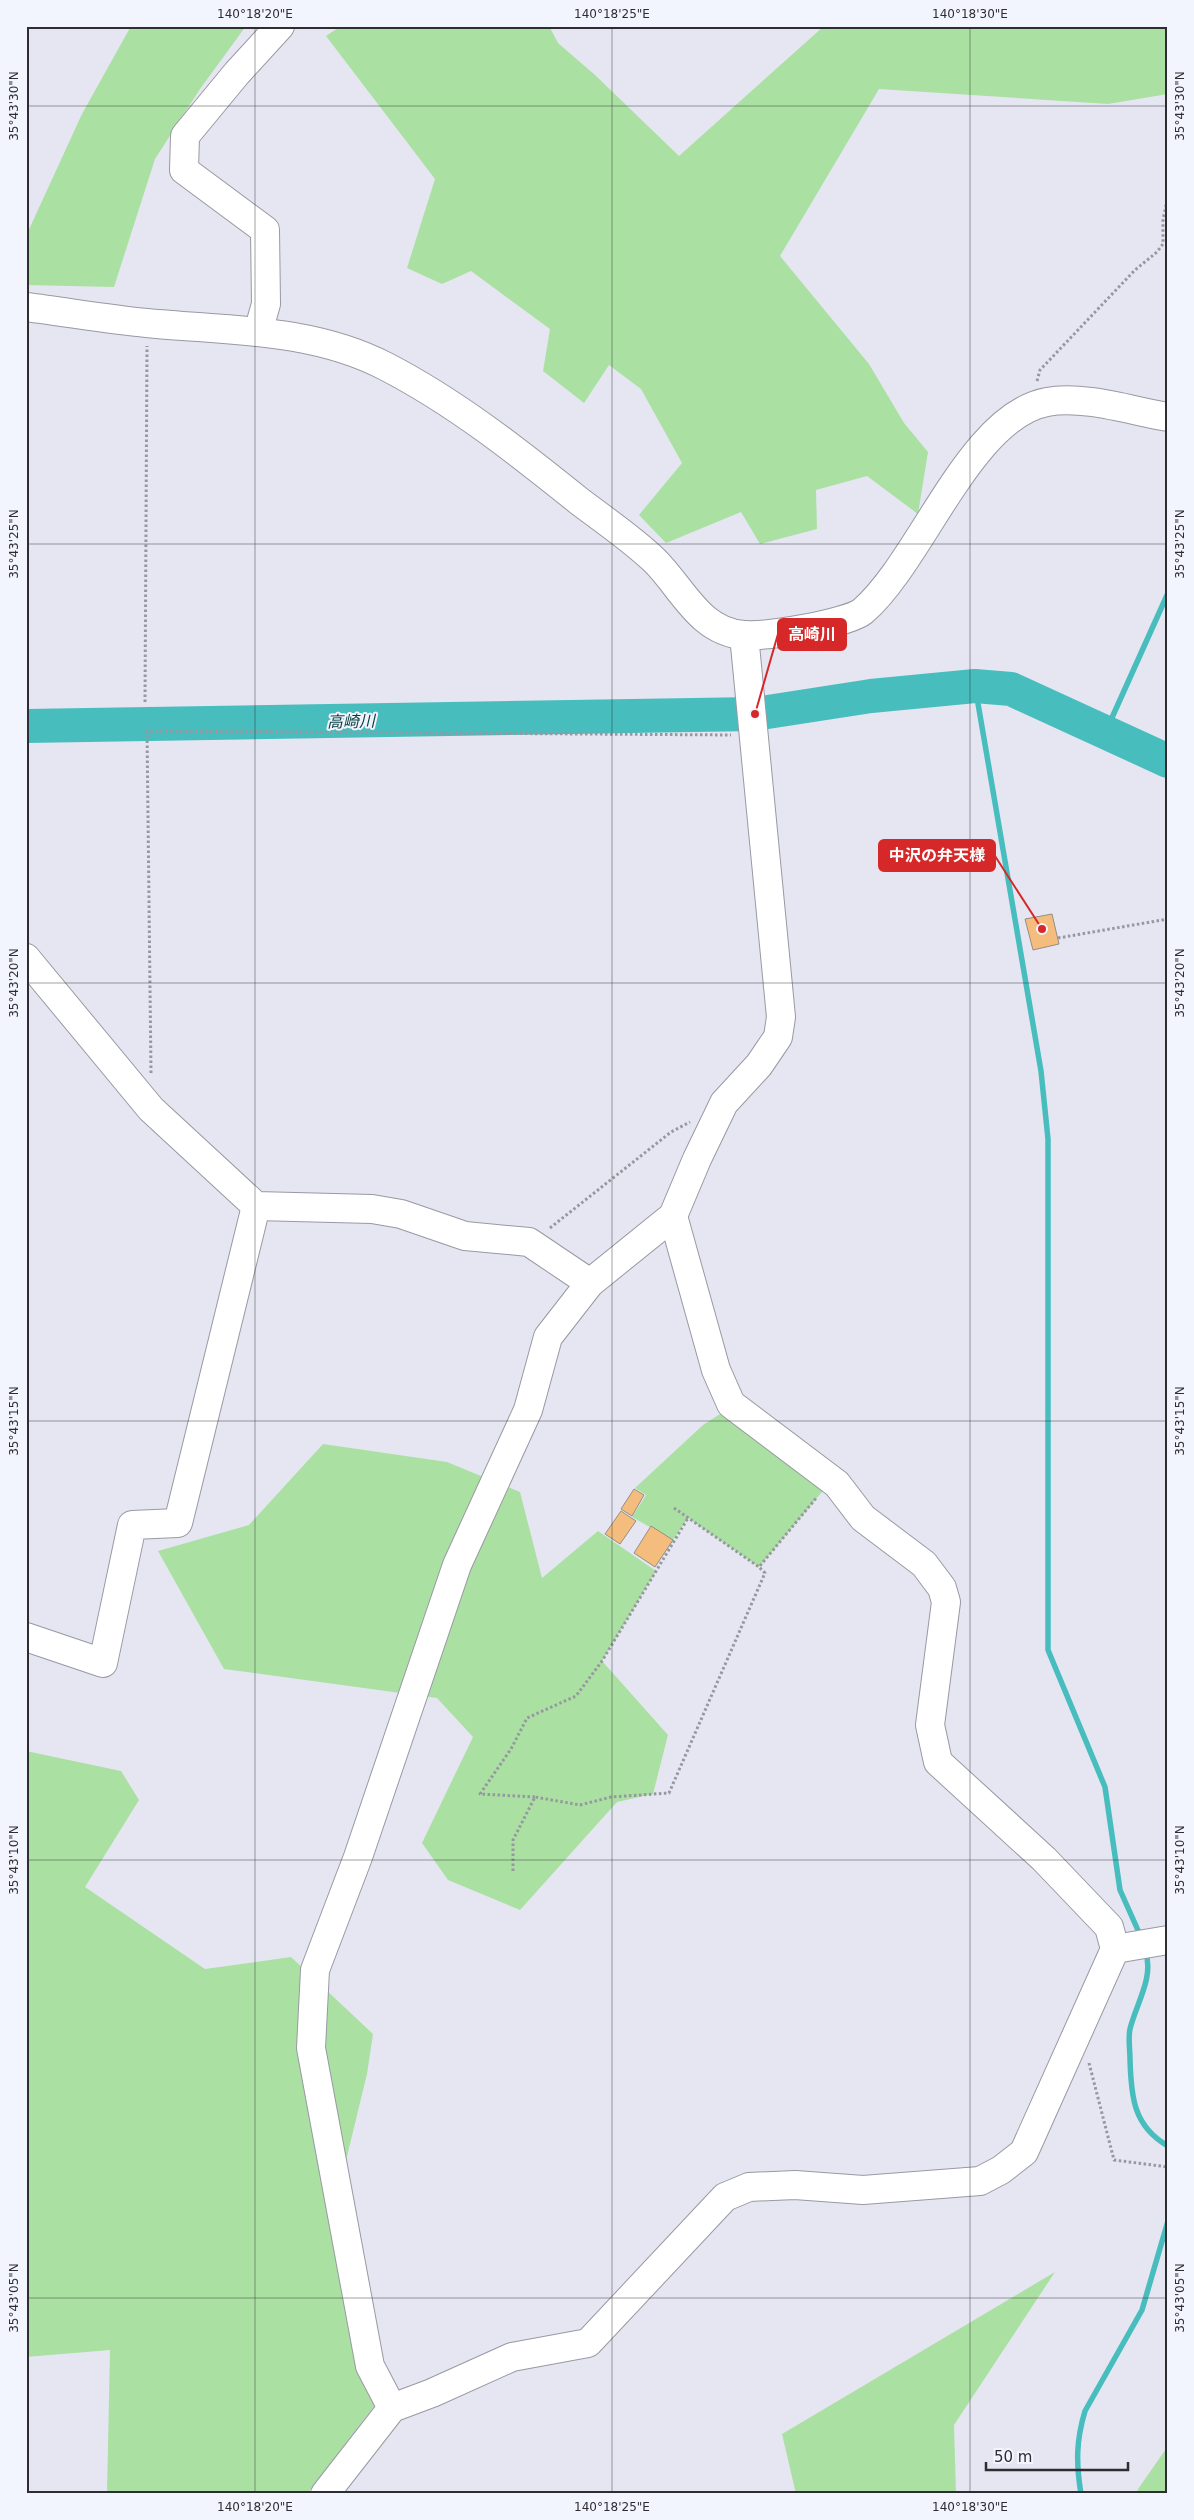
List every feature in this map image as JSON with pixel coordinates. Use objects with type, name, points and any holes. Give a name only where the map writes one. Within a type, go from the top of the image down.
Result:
[{"type":"street","points":[[258,332],[266,304],[265,230],[184,170],[185,136],[237,73],[280,26]]},
{"type":"street","points":[[26,307],[148,323],[258,332],[311,339],[382,364],[423,387],[527,459],[654,560],[691,605],[706,619],[716,627],[744,636],[842,622],[861,612],[894,574],[981,447],[1019,413],[1045,402],[1084,402],[1168,417]]},
{"type":"street","points":[[392,2408],[370,2366],[311,2048],[315,1970],[358,1857],[457,1565],[528,1410],[548,1337],[590,1283],[673,1216],[697,1159],[724,1103],[760,1065],[778,1037],[781,1017],[744,636]]},
{"type":"street","points":[[26,958],[151,1109],[256,1206],[372,1209],[401,1214],[465,1236],[528,1242],[590,1283]]},
{"type":"street","points":[[26,1637],[103,1663],[132,1524],[178,1523],[256,1206]]},
{"type":"street","points":[[325,2494],[392,2408],[432,2393],[512,2357],[588,2344],[725,2197],[749,2187],[795,2185],[863,2190],[980,2181],[1001,2170],[1024,2152],[1115,1949],[1109,1927],[1103,1920],[1044,1859],[938,1762],[930,1725],[946,1602],[942,1588],[924,1564],[864,1518],[832,1480],[731,1404],[716,1370],[673,1216]]},
{"type":"street","points":[[1115,1949],[1168,1940]]},
{"type":"path","points":[[1045,402],[1036,379],[1040,370],[1135,270],[1158,252],[1163,244],[1163,219],[1168,197]]},
{"type":"path","points":[[145,702],[148,323]]},
{"type":"path","points":[[151,1109],[147,732],[754,736]]},
{"type":"path","points":[[1058,938],[1168,919]]},
{"type":"path","points":[[528,1242],[562,1220],[671,1132],[694,1120]]},
{"type":"path","points":[[759,1568],[832,1480]]},
{"type":"path","points":[[674,1508],[759,1568],[765,1573],[669,1793],[611,1797],[580,1805],[535,1797],[480,1794],[511,1749],[527,1718],[576,1696],[602,1661],[688,1518]]},
{"type":"path","points":[[513,1871],[513,1840],[535,1797]]},
{"type":"path","points":[[1075,2036],[1090,2063],[1114,2160],[1168,2167]]},
{"type":"green space","points":[[131,26],[246,26],[200,89],[155,159],[114,287],[26,285],[26,236],[82,114]]},
{"type":"green space","points":[[341,26],[549,26],[558,43],[595,75],[679,156],[824,26],[1168,26],[1168,94],[1108,104],[879,89],[780,256],[869,364],[904,423],[928,452],[918,514],[867,476],[816,490],[817,529],[760,544],[741,512],[666,543],[639,515],[682,463],[641,389],[609,365],[584,403],[543,371],[550,329],[471,271],[442,284],[407,268],[435,179],[326,36]]},
{"type":"green space","points":[[731,1407],[832,1480],[759,1567],[688,1518],[673,1540],[632,1517],[646,1495],[635,1488],[703,1425]]},
{"type":"green space","points":[[323,1444],[447,1462],[520,1492],[542,1578],[598,1531],[656,1571],[602,1661],[668,1735],[653,1794],[617,1802],[520,1910],[448,1880],[422,1843],[473,1737],[437,1698],[224,1669],[158,1551],[249,1525]]},
{"type":"green space","points":[[26,1751],[121,1771],[139,1800],[85,1887],[205,1969],[291,1957],[373,2034],[367,2074],[332,2218],[378,2401],[307,2494],[107,2494],[110,2350],[26,2357]]},
{"type":"green space","points":[[1055,2272],[954,2425],[956,2494],[796,2494],[782,2434]]},
{"type":"green space","points":[[1168,2446],[1168,2494],[1137,2494],[1138,2489]]},
{"type":"building","points":[[1052,914],[1059,944],[1033,950],[1025,919]]},
{"type":"building","points":[[634,1489],[644,1495],[632,1516],[621,1509]]},
{"type":"building","points":[[621,1511],[636,1521],[620,1544],[605,1534]]},
{"type":"building","points":[[651,1526],[673,1540],[655,1567],[634,1553]]},
{"type":"waterway","points":[[1106,731],[1168,593]]},
{"type":"waterway","points":[[975,686],[1041,1071],[1048,1139],[1048,1650],[1105,1787],[1120,1890],[1141,1937]]},
{"type":"waterway","name":"高崎川","points":[[26,726],[755,714],[871,696],[975,686],[1011,689],[1168,761]]},
{"type":"waterway","points":[[1145,1951],[1148,1970],[1144,1990],[1129,2033],[1131,2085],[1136,2109],[1147,2129],[1168,2146]]},
{"type":"waterway","points":[[1081,2494],[1078,2452],[1085,2411],[1142,2310],[1168,2221]]},
{"type":"place","name":"高崎川","points":[[755,714]]},
{"type":"place","name":"中沢の弁天様","points":[[1042,929]]}]
